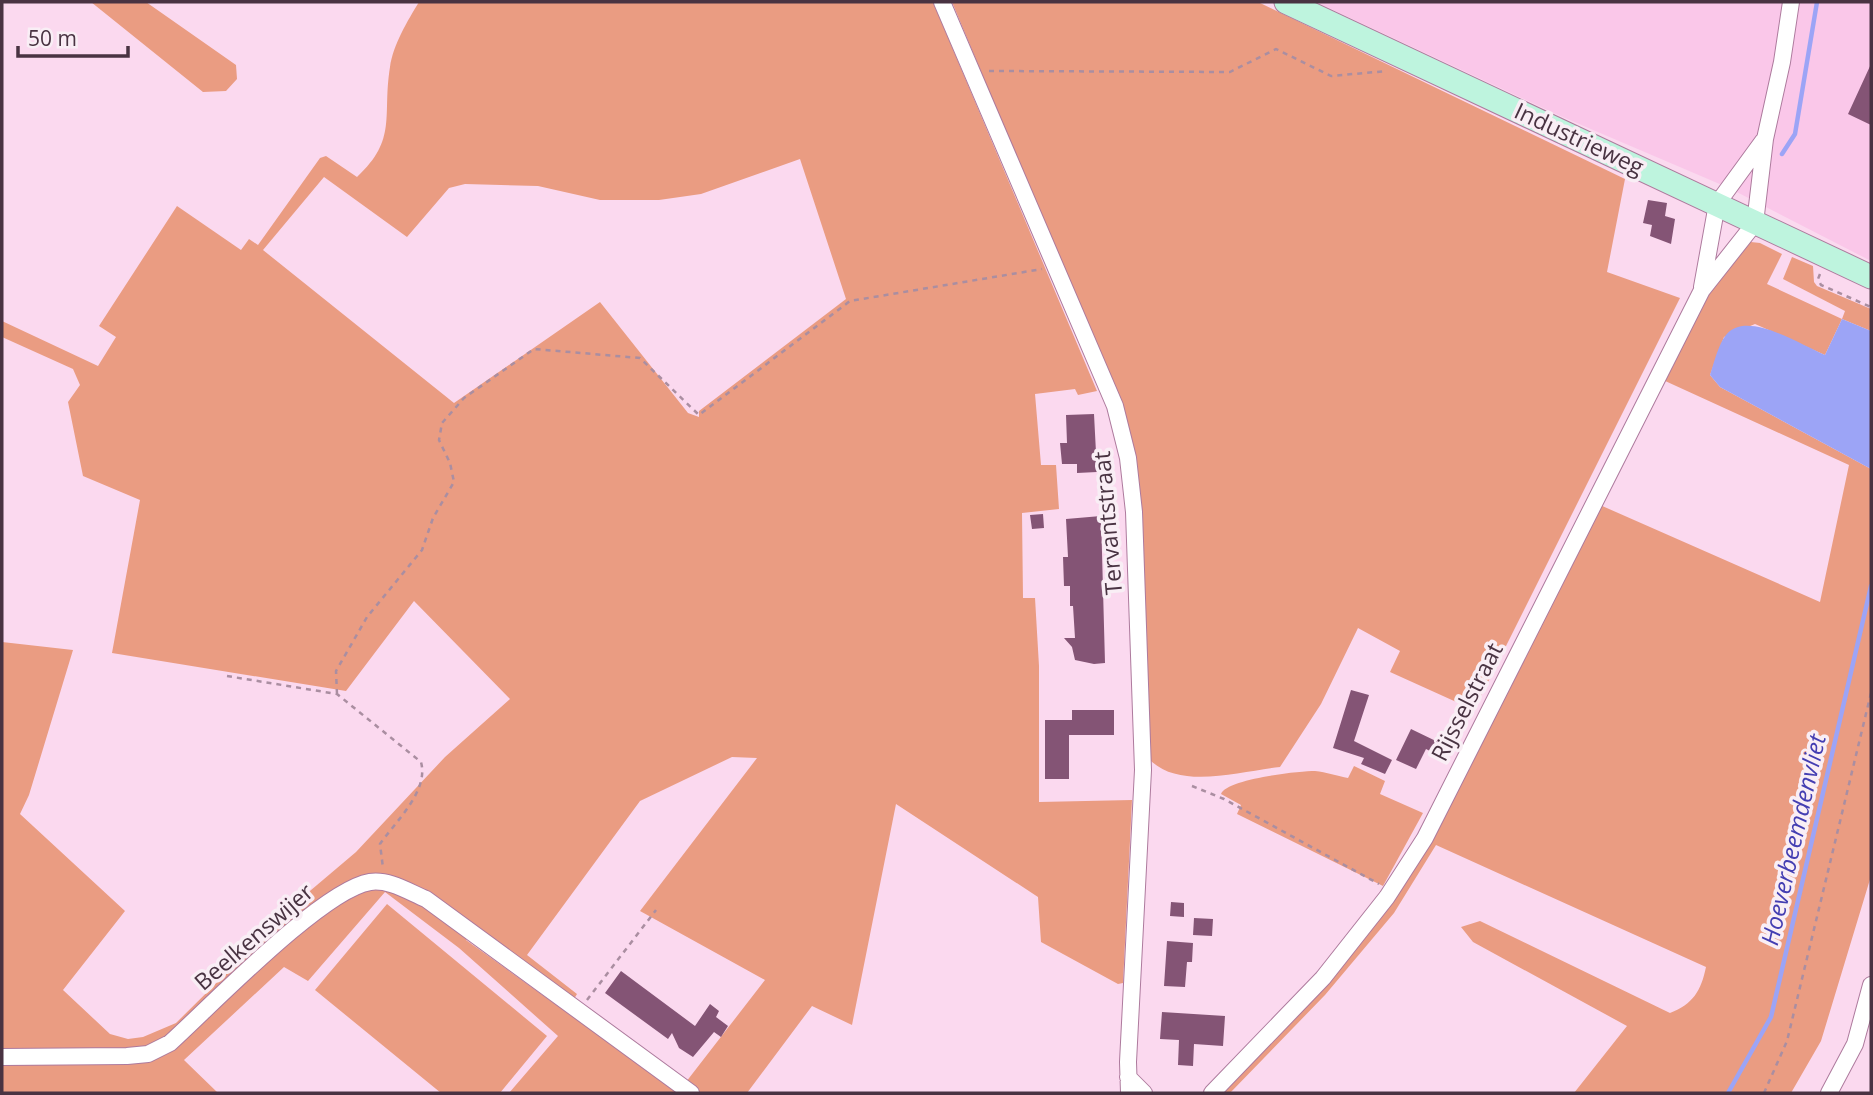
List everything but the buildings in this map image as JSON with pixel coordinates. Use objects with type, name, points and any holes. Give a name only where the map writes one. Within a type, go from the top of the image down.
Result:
[{"type":"main road","name":"Industrieweg","points":[[1286,2],[1871,277]]},
{"type":"street","name":"Tervantstraat","points":[[942,2],[1115,407],[1128,458],[1133,512],[1143,770],[1128,1085],[1144,1093]]},
{"type":"street","name":"Rijsselstraat","points":[[1212,1093],[1323,978],[1392,890],[1425,838],[1702,290],[1755,223],[1765,139],[1782,62],[1791,2]]},
{"type":"street","name":"Rijsselstraat","points":[[1702,290],[1717,204],[1765,139]]},
{"type":"street","points":[[384,881],[426,899],[691,1093]]},
{"type":"street","name":"Beelkenswijer","points":[[2,1057],[148,1054],[170,1043],[324,902],[368,882],[384,881]]},
{"type":"street","points":[[1829,1093],[1855,1044],[1871,985]]},
{"type":"path","points":[[971,71],[1230,72],[1276,49],[1331,76],[1427,68]]},
{"type":"path","points":[[1827,257],[1818,279],[1821,285],[1871,307]]},
{"type":"path","points":[[337,694],[336,671],[367,617],[406,573],[422,550],[433,518],[454,482],[450,463],[439,440],[442,423],[464,398],[534,349],[640,358],[699,415],[850,301],[1056,265]]},
{"type":"path","points":[[227,676],[337,694],[421,762],[424,773],[419,788],[380,844],[384,881]]},
{"type":"path","points":[[1764,1093],[1787,1041],[1871,693]]},
{"type":"path","points":[[1192,786],[1224,799],[1392,890]]},
{"type":"path","points":[[579,1011],[656,910]]},
{"type":"shaded area","points":[[91,2],[146,2],[236,65],[237,79],[226,91],[203,92]]},
{"type":"shaded area","points":[[419,2],[933,2],[1097,391],[1078,395],[1075,389],[1035,394],[1041,465],[1056,465],[1059,509],[1022,513],[1023,598],[1035,598],[1039,666],[1039,802],[1132,800],[1123,983],[1118,984],[1041,942],[1038,897],[896,804],[852,1025],[812,1006],[747,1093],[701,1093],[686,1082],[765,980],[640,911],[757,758],[732,757],[640,801],[527,955],[577,994],[571,1004],[473,930],[466,940],[679,1093],[509,1093],[558,1036],[459,948],[385,892],[308,981],[284,967],[184,1060],[218,1093],[2,1093],[2,642],[73,650],[29,795],[20,814],[125,911],[63,990],[110,1034],[128,1039],[143,1037],[176,1023],[304,896],[356,852],[445,757],[510,699],[414,601],[346,691],[112,653],[140,500],[83,476],[68,402],[80,385],[73,369],[2,337],[2,321],[98,366],[116,337],[99,326],[177,206],[241,250],[249,239],[258,245],[320,158],[326,156],[357,177],[378,151],[383,138],[394,50]],"holes":[[[800,159],[846,299],[699,411],[699,417],[688,413],[600,302],[454,403],[263,250],[324,177],[407,237],[449,188],[465,184],[538,186],[600,200],[659,200],[701,194]]]},
{"type":"shaded area","points":[[952,2],[1258,2],[1625,179],[1607,272],[1680,298],[1474,710],[1390,672],[1400,651],[1358,628],[1321,704],[1280,767],[1230,775],[1195,777],[1164,770],[1151,761],[1136,461],[1128,425]]},
{"type":"shaded area","points":[[1316,2],[1871,2],[1871,261],[1729,188],[1558,115]]},
{"type":"shaded area","points":[[1751,242],[1760,243],[1782,254],[1767,284],[1842,319],[1825,355],[1755,324],[1724,337],[1710,375],[1720,387],[1871,469],[1871,876],[1821,1041],[1791,1093],[1574,1093],[1627,1026],[1473,942],[1461,927],[1480,921],[1670,1013],[1695,996],[1706,967],[1436,845],[1394,913],[1325,995],[1230,1093],[1221,1093],[1323,989],[1388,906],[1600,505],[1820,602],[1849,465],[1663,380],[1703,301],[1745,245]]},
{"type":"shaded area","points":[[1792,257],[1813,266],[1814,282],[1817,286],[1871,309],[1871,331],[1842,319],[1845,311],[1783,279]]},
{"type":"shaded area","points":[[1354,766],[1385,781],[1380,794],[1423,813],[1383,886],[1237,814],[1241,805],[1221,794],[1235,784],[1279,774],[1315,771],[1348,778]]},
{"type":"shaded area","points":[[387,904],[547,1036],[500,1093],[441,1093],[315,990]]},
{"type":"water","points":[[1842,319],[1871,331],[1871,469],[1720,387],[1710,375],[1721,344],[1726,335],[1735,328],[1760,327],[1825,355]]},
{"type":"waterway","points":[[1782,154],[1795,134],[1817,2]]},
{"type":"waterway","name":"Hoeverbeemdenvliet","points":[[1728,1093],[1771,1017],[1871,586]]}]
